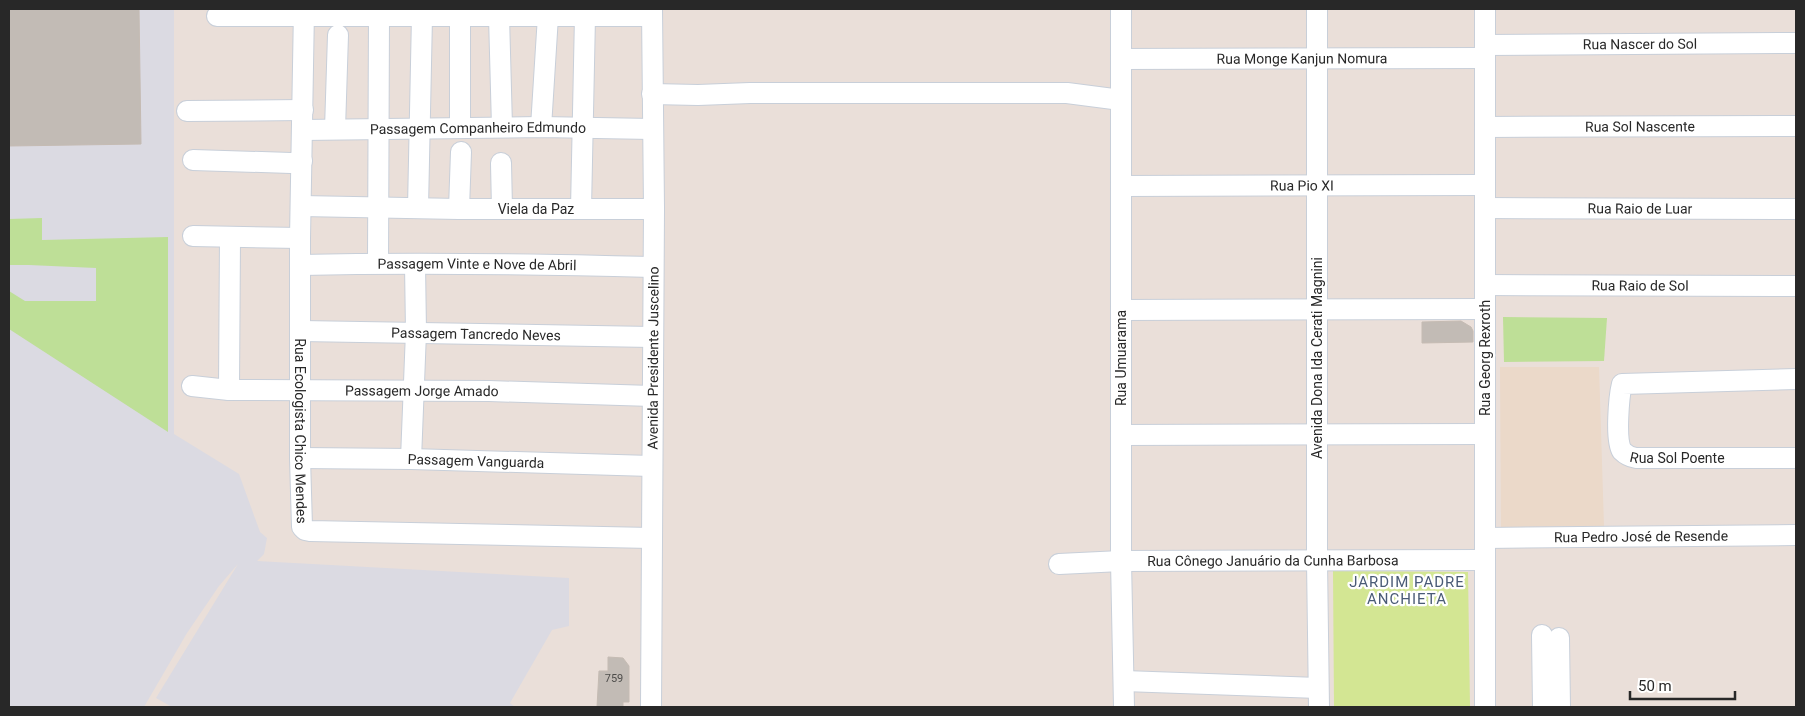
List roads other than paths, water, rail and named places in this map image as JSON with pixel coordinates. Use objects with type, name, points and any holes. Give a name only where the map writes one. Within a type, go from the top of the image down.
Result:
[{"type":"street","name":"Rua Umuarama","points":[[1121,9],[1121,561],[1124,707]]},
{"type":"street","name":"Avenida Dona Ida Cerati Magnini","points":[[1317,9],[1317,560],[1319,698]]},
{"type":"street","name":"Rua Georg Rexroth","points":[[1484,9],[1485,707]]},
{"type":"street","points":[[217,16],[304,12],[379,16],[460,16],[497,12],[548,16],[585,12],[652,12]]},
{"type":"street","name":"Rua Ecologista Chico Mendes","points":[[304,12],[300,238],[300,458],[302,527],[305,530],[651,538]]},
{"type":"street","points":[[497,12],[502,127]]},
{"type":"street","points":[[581,209],[585,12]]},
{"type":"street","name":"Avenida Presidente Juscelino","points":[[651,707],[652,267],[654,209],[652,12]]},
{"type":"street","points":[[378,263],[379,16]]},
{"type":"street","points":[[418,208],[422,16]]},
{"type":"street","points":[[460,16],[460,128]]},
{"type":"street","points":[[541,127],[548,16]]},
{"type":"street","points":[[335,129],[338,35]]},
{"type":"street","name":"Rua Nascer do Sol","points":[[1485,51],[1796,43]]},
{"type":"street","name":"Rua Monge Kanjun Nomura","points":[[1121,59],[1317,58],[1485,51]]},
{"type":"street","points":[[652,94],[1068,93],[1121,100]]},
{"type":"street","name":"Passagem Companheiro Edmundo","points":[[187,111],[303,120],[335,129],[541,127],[652,129]]},
{"type":"street","name":"Rua Sol Nascente","points":[[1485,127],[1796,126]]},
{"type":"street","points":[[459,209],[462,152]]},
{"type":"street","points":[[192,160],[302,162]]},
{"type":"street","points":[[501,163],[502,209]]},
{"type":"street","name":"Rua Pio XI","points":[[1121,186],[1485,185]]},
{"type":"street","name":"Viela da Paz","points":[[301,206],[459,209],[654,209]]},
{"type":"street","name":"Rua Raio de Luar","points":[[1485,208],[1796,209]]},
{"type":"street","points":[[193,236],[300,238]]},
{"type":"street","points":[[229,390],[230,238]]},
{"type":"street","name":"Passagem Vinte e Nove de Abril","points":[[301,265],[378,263],[652,267]]},
{"type":"street","points":[[411,458],[415,392],[416,264]]},
{"type":"street","name":"Rua Raio de Sol","points":[[1485,285],[1796,286]]},
{"type":"street","points":[[1121,310],[1485,309]]},
{"type":"street","name":"Passagem Tancredo Neves","points":[[301,332],[416,332],[652,337]]},
{"type":"street","name":"Rua Sol Poente","points":[[1796,379],[1622,384],[1619,393],[1619,444],[1622,451],[1629,456],[1636,458],[1796,458]]},
{"type":"street","name":"Passagem Jorge Amado","points":[[192,386],[229,390],[489,391],[652,396]]},
{"type":"street","points":[[1121,435],[1485,434]]},
{"type":"street","name":"Passagem Vanguarda","points":[[300,458],[411,458],[651,466]]},
{"type":"street","name":"Rua Pedro José de Resende","points":[[1485,538],[1796,535]]},
{"type":"street","name":"Rua Cônego Januário da Cunha Barbosa","points":[[1059,564],[1121,561],[1485,560]]},
{"type":"street","points":[[1543,707],[1551,637],[1560,707]]},
{"type":"street","points":[[1124,682],[1319,698]]},
{"type":"district","name":"JARDIM PADRE ANCHIETA","points":[[1407,590]]}]
